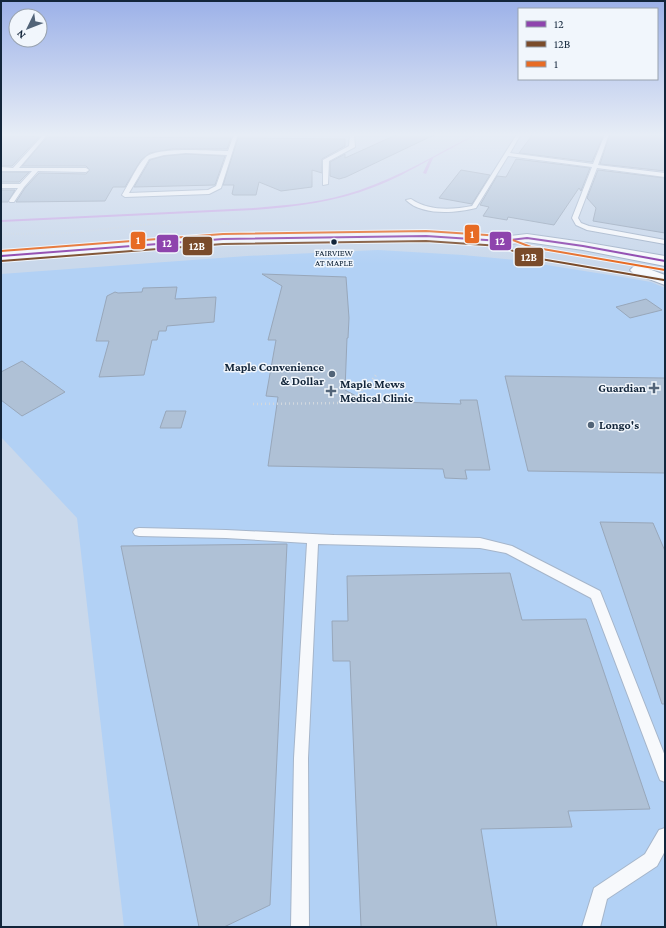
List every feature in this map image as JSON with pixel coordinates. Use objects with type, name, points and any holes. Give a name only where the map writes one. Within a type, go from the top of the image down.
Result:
[{"type":"main road","points":[[1,256],[223,239],[426,236],[502,241],[530,252],[638,263],[665,260]]},
{"type":"main road","points":[[638,263],[665,275]]},
{"type":"main road","points":[[638,263],[665,280]]},
{"type":"lane","points":[[12,201],[30,177]]},
{"type":"lane","points":[[134,177],[125,195],[209,192],[219,188],[222,177]]},
{"type":"lane","points":[[325,177],[325,184]]},
{"type":"lane","points":[[409,200],[419,207],[434,209],[456,211],[474,207],[492,177]]},
{"type":"lane","points":[[591,177],[575,218],[578,224],[587,228],[665,242]]},
{"type":"lane","points":[[1,186],[22,186]]},
{"type":"lane","points":[[139,532],[278,536],[313,539],[480,543],[508,549],[596,595],[665,775]]},
{"type":"lane","points":[[300,927],[301,758],[313,539]]},
{"type":"lane","points":[[591,927],[600,894],[652,860],[665,836]]},
{"type":"path","points":[[1,234],[71,233],[155,223],[215,221],[231,224]]},
{"type":"path","points":[[253,404],[340,403],[355,396],[366,387],[377,374]]},
{"type":"shaded area","points":[[378,250],[463,255],[515,260],[651,282],[665,288],[665,927],[124,927],[77,518],[1,437],[1,274],[247,256]]},
{"type":"building","points":[[1,177],[24,177],[19,182],[1,182]]},
{"type":"building","points":[[35,177],[131,177],[125,187],[113,187],[105,201],[16,202],[25,188]]},
{"type":"building","points":[[140,177],[218,177],[215,185],[134,187]]},
{"type":"building","points":[[225,177],[312,177],[312,187],[281,191],[259,182],[256,195],[234,195],[232,194],[234,185],[223,185]]},
{"type":"building","points":[[455,177],[489,177],[472,204],[439,198]]},
{"type":"building","points":[[496,177],[586,177],[581,191],[579,188],[554,225],[508,217],[507,220],[483,216],[489,207],[480,205]]},
{"type":"building","points":[[595,177],[665,178],[665,233],[593,221],[596,208],[587,198]]},
{"type":"building","points":[[1,190],[15,190],[8,202],[1,202]]},
{"type":"building","points":[[262,274],[346,277],[349,318],[345,390],[365,401],[461,404],[460,400],[477,400],[490,470],[465,470],[467,479],[445,478],[443,469],[268,466],[278,397],[266,396],[276,340],[268,340],[282,286]]},
{"type":"building","points":[[177,287],[175,299],[216,297],[214,322],[167,326],[166,331],[159,331],[157,340],[152,340],[144,375],[99,377],[109,341],[96,341],[107,296],[115,292],[142,292],[143,288]]},
{"type":"building","points":[[646,299],[662,310],[630,318],[616,307]]},
{"type":"building","points":[[22,361],[65,392],[22,416],[1,400],[1,372]]},
{"type":"building","name":"Longo's","points":[[505,376],[665,378],[665,473],[528,471]]},
{"type":"building","points":[[166,411],[186,411],[181,428],[160,428]]},
{"type":"building","points":[[600,522],[653,523],[665,551],[665,704],[662,704]]},
{"type":"building","points":[[287,544],[270,905],[224,927],[199,927],[121,546]]},
{"type":"building","points":[[510,573],[522,620],[586,619],[650,809],[568,811],[572,827],[481,829],[497,927],[361,927],[350,661],[333,661],[332,621],[348,621],[347,576]]},
{"type":"waterway","points":[[1,221],[254,209],[285,206],[345,196],[374,186],[392,177]]},
{"type":"transit line","name":"1","points":[[1,251],[223,234],[426,231],[502,236],[531,247],[665,270]]},
{"type":"transit line","name":"12","points":[[1,256],[223,239],[426,236],[501,241],[527,238],[583,246],[665,261]]},
{"type":"transit line","name":"12B","points":[[1,261],[223,244],[426,241],[500,246],[529,257],[664,280]]},
{"type":"place","name":"FAIRVIEW AT MAPLE","points":[[334,242]]},
{"type":"place","name":"Maple Convenience & Dollar","points":[[332,374]]},
{"type":"place","name":"Guardian","points":[[654,388]]},
{"type":"place","name":"Maple Mews Medical Clinic","points":[[331,391]]},
{"type":"place","name":"Longo's","points":[[591,425]]}]
